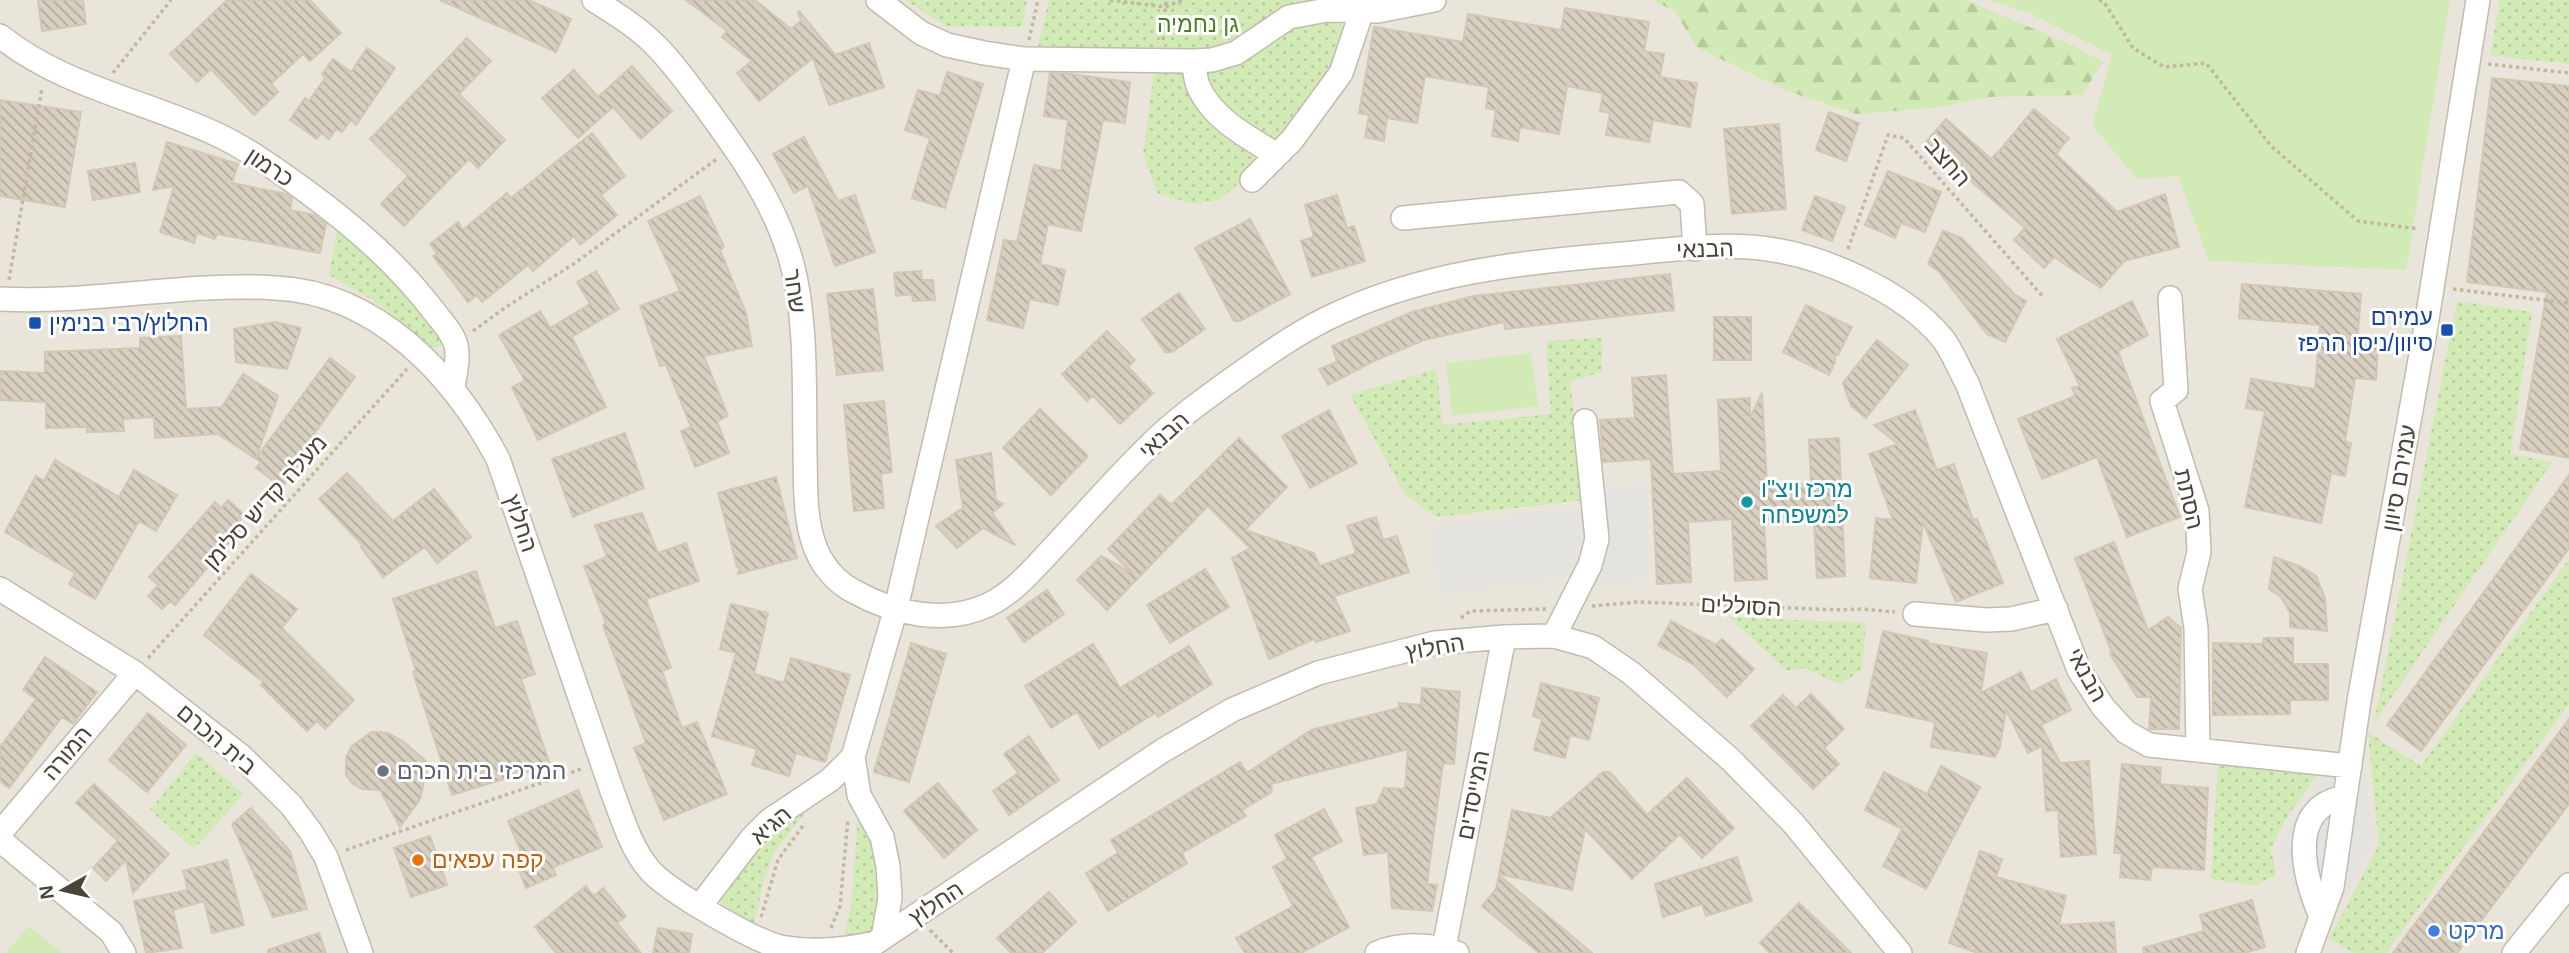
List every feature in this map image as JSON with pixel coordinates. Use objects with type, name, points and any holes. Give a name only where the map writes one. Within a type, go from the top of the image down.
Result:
[{"type":"street","name":"שחר","points":[[594,0],[643,33],[658,48],[748,167],[777,222],[793,266],[798,300],[808,515],[815,545],[831,574],[843,584],[855,592],[896,608]]},
{"type":"street","points":[[878,0],[921,33],[947,45],[1024,59],[1193,61],[1212,60],[1236,53],[1289,17],[1327,10],[1378,11],[1434,0]]},
{"type":"street","name":"עמירם סיוון","points":[[2308,953],[2332,887],[2479,0]]},
{"type":"street","points":[[1252,180],[1292,140],[1340,73],[1362,12]]},
{"type":"street","name":"כרמון","points":[[0,36],[24,55],[46,66],[219,135],[269,164],[334,212],[399,268],[456,344]]},
{"type":"street","name":"הגיא","points":[[883,938],[890,898],[888,866],[882,837],[859,795],[853,757],[896,608],[1024,59]]},
{"type":"street","points":[[1193,61],[1198,87],[1212,108],[1234,129],[1277,155]]},
{"type":"street","points":[[1403,218],[1679,192],[1692,204],[1695,249]]},
{"type":"street","name":"הבנאי","points":[[896,608],[912,614],[956,614],[992,604],[1025,578],[1150,444],[1194,408],[1244,371],[1325,320],[1380,296],[1447,276],[1535,261],[1695,249],[1760,248],[1814,259],[1868,283],[1913,308],[1945,342],[1967,383],[2079,670],[2103,707],[2126,732],[2149,745],[2350,766]]},
{"type":"street","name":"החלוץ","points":[[3,299],[230,287],[279,288],[306,292],[362,312],[420,354],[453,387],[485,435],[507,482],[629,837],[640,857],[664,884],[757,937],[780,947],[822,951],[845,950],[875,943],[1162,751],[1231,710],[1318,673],[1447,642],[1554,636],[1593,646],[1631,673],[1731,760],[1793,823],[1900,953]]},
{"type":"street","name":"הסתת","points":[[2170,298],[2176,390],[2162,401],[2197,511],[2199,552],[2190,589],[2196,628],[2198,750]]},
{"type":"street","points":[[453,387],[456,344]]},
{"type":"street","points":[[1554,636],[1590,565],[1597,539],[1585,421]]},
{"type":"street","name":"בית הכרם","points":[[0,589],[135,673],[241,756],[291,806],[326,857],[361,953]]},
{"type":"street","points":[[1914,614],[1986,620],[2011,619],[2056,609]]},
{"type":"street","name":"המייסדים","points":[[1448,951],[1504,637]]},
{"type":"street","name":"המורה","points":[[0,833],[135,673]]},
{"type":"street","name":"הגיא","points":[[700,906],[752,838],[770,820],[830,780],[853,757]]},
{"type":"street","points":[[2321,917],[2310,890],[2304,838],[2310,820],[2323,805],[2345,796]]},
{"type":"street","points":[[0,839],[111,932],[124,953]]},
{"type":"street","points":[[2514,953],[2569,885]]},
{"type":"street","points":[[1377,953],[1408,947],[1448,951]]},
{"type":"path","points":[[101,89],[171,0]]},
{"type":"path","points":[[1024,59],[1038,0]]},
{"type":"path","points":[[1110,0],[1165,6],[1183,0]]},
{"type":"path","points":[[1162,60],[1166,0]]},
{"type":"path","points":[[2099,0],[2104,2],[2133,48],[2164,67],[2206,63],[2271,146],[2358,221],[2441,234]]},
{"type":"path","points":[[2468,62],[2569,73]]},
{"type":"path","points":[[3,299],[46,66]]},
{"type":"path","name":"החצב","points":[[1840,271],[1888,135],[1904,138],[2044,298]]},
{"type":"path","points":[[456,344],[506,307],[575,263],[734,147]]},
{"type":"path","points":[[2432,286],[2569,303]]},
{"type":"path","name":"מעלה קדיש סלימן","points":[[135,673],[420,354]]},
{"type":"path","name":"הסוללים","points":[[1447,642],[1450,627],[1470,611],[1567,609],[1638,602],[1816,610],[1862,609],[1914,614]]},
{"type":"path","points":[[326,857],[603,761]]},
{"type":"path","points":[[822,951],[840,906],[849,808]]},
{"type":"path","points":[[757,937],[778,860],[808,818]]},
{"type":"path","points":[[916,916],[953,953]]},
{"type":"shaded area","points":[[0,0],[2569,0],[2569,953],[0,953]]},
{"type":"shaded area","points":[[1645,484],[1648,578],[1587,584],[1598,488]]},
{"type":"shaded area","points":[[1585,508],[1585,530],[1577,563],[1564,577],[1439,594],[1434,525]]},
{"type":"shaded area","points":[[2365,766],[2373,839],[2336,918],[2313,924],[2287,875],[2281,854],[2285,834],[2304,802],[2331,770]]},
{"type":"green space","points":[[905,0],[1027,0],[1022,27],[946,26]]},
{"type":"green space","name":"גן נחמיה","points":[[1049,0],[1399,0],[1202,50],[1038,46]]},
{"type":"green space","points":[[1652,0],[1965,0],[2074,46],[2103,62],[2082,95],[1989,97],[1934,108],[1856,114],[1787,91],[1698,48],[1674,11]]},
{"type":"green space","points":[[1989,0],[2450,0],[2406,270],[2209,261],[2178,176],[2137,179],[2092,125],[2112,55],[2029,13]]},
{"type":"green space","points":[[2500,0],[2569,0],[2569,64],[2490,55]]},
{"type":"green space","points":[[1326,17],[1345,28],[1337,56],[1290,135],[1261,165],[1219,200],[1193,204],[1157,193],[1143,154],[1154,72],[1215,70],[1290,27]]},
{"type":"green space","points":[[338,227],[382,262],[446,344],[433,348],[373,300],[329,275]]},
{"type":"green space","points":[[2457,301],[2532,312],[2510,454],[2552,462],[2374,723]]},
{"type":"green space","points":[[1602,338],[1602,372],[1570,381],[1584,500],[1436,517],[1405,494],[1350,395],[1436,369],[1443,425],[1551,414],[1546,341]]},
{"type":"green space","points":[[1531,353],[1538,406],[1452,416],[1446,363]]},
{"type":"green space","points":[[2569,559],[2569,704],[2386,953],[2354,953],[2329,938],[2379,845],[2368,732],[2421,766]]},
{"type":"green space","points":[[1729,617],[1866,623],[1862,670],[1840,684],[1804,668],[1787,671]]},
{"type":"green space","points":[[196,753],[244,794],[194,849],[150,810]]},
{"type":"green space","points":[[2218,765],[2319,773],[2288,815],[2271,848],[2276,875],[2254,886],[2211,879]]},
{"type":"green space","points":[[810,807],[774,852],[764,879],[754,925],[717,900],[753,849],[775,827]]},
{"type":"green space","points":[[858,816],[875,848],[882,874],[873,932],[843,939],[851,909]]},
{"type":"green space","points":[[29,926],[62,953],[6,953]]},
{"type":"building","points":[[38,0],[83,0],[86,24],[42,31]]},
{"type":"building","points":[[227,0],[310,0],[341,33],[310,61],[303,54],[271,84],[278,92],[254,115],[211,69],[197,82],[170,54]]},
{"type":"building","points":[[440,0],[529,0],[571,19],[556,52]]},
{"type":"building","points":[[686,0],[755,0],[791,29],[801,21],[799,11],[835,55],[869,43],[884,87],[829,105],[813,58],[759,101],[737,73],[752,61],[722,37],[727,31]]},
{"type":"building","points":[[1565,8],[1649,22],[1644,51],[1664,54],[1660,77],[1697,83],[1690,127],[1653,120],[1649,142],[1606,135],[1610,113],[1600,111],[1603,93],[1567,86],[1559,134],[1520,127],[1518,141],[1492,136],[1496,110],[1486,108],[1489,87],[1425,76],[1417,123],[1387,118],[1384,141],[1365,137],[1369,115],[1359,113],[1374,27],[1463,42],[1468,14],[1561,30]]},
{"type":"building","points":[[467,38],[491,61],[459,94],[505,140],[478,168],[469,159],[404,226],[381,204],[408,176],[370,139]]},
{"type":"building","points":[[367,48],[395,68],[356,125],[351,120],[342,132],[336,129],[329,139],[321,133],[317,139],[290,120],[305,98],[309,101],[325,78],[322,74],[333,59],[351,72]]},
{"type":"building","points":[[632,66],[672,111],[641,139],[613,107],[578,138],[542,98],[574,70],[598,97]]},
{"type":"building","points":[[947,72],[983,84],[945,208],[912,198],[930,138],[905,130],[918,90],[940,96]]},
{"type":"building","points":[[1050,73],[1130,82],[1125,123],[1103,120],[1081,231],[1048,224],[1040,264],[1065,270],[1058,305],[1030,299],[1023,328],[987,320],[1004,240],[1017,242],[1034,165],[1061,171],[1068,120],[1044,116]]},
{"type":"building","points":[[2492,78],[2569,86],[2569,458],[2520,449],[2547,292],[2467,282]]},
{"type":"building","points":[[0,100],[81,112],[65,207],[0,196]]},
{"type":"building","points":[[2034,109],[2069,138],[2056,154],[2117,212],[2165,194],[2179,247],[2124,261],[2101,288],[2054,257],[2044,268],[2014,240],[2025,228],[1926,142],[1946,119],[1991,159]]},
{"type":"building","points":[[1829,112],[1859,123],[1846,161],[1816,150]]},
{"type":"building","points":[[1779,124],[1786,209],[1732,214],[1724,129]]},
{"type":"building","points":[[592,133],[625,176],[601,195],[617,215],[580,245],[574,236],[533,271],[528,265],[482,302],[477,295],[468,302],[433,256],[437,253],[430,244],[458,222],[463,230],[507,193],[511,198]]},
{"type":"building","points":[[804,137],[838,201],[855,195],[875,252],[835,266],[808,186],[794,193],[773,154]]},
{"type":"building","points":[[167,142],[238,164],[232,183],[286,194],[292,198],[290,210],[314,215],[326,224],[320,253],[217,234],[215,239],[197,233],[194,243],[160,232],[174,186],[153,190]]},
{"type":"building","points":[[135,163],[140,192],[93,200],[88,171]]},
{"type":"building","points":[[1888,171],[1941,192],[1925,232],[1901,223],[1895,238],[1865,225]]},
{"type":"building","points":[[1337,195],[1347,228],[1354,226],[1365,261],[1312,277],[1301,241],[1314,237],[1305,205]]},
{"type":"building","points":[[700,196],[724,247],[720,250],[746,313],[752,346],[704,356],[728,416],[717,421],[729,453],[695,467],[681,431],[691,427],[666,365],[660,366],[640,306],[680,291],[648,221]]},
{"type":"building","points":[[1815,196],[1845,207],[1832,241],[1802,230]]},
{"type":"building","points":[[1250,219],[1290,294],[1240,321],[1234,321],[1195,248]]},
{"type":"building","points":[[1943,231],[1962,238],[2015,295],[2026,301],[2005,342],[1987,334],[1939,272],[1928,264]]},
{"type":"building","points":[[596,271],[619,309],[572,337],[606,407],[538,440],[512,387],[525,381],[499,335],[540,311],[550,328],[590,304],[577,282]]},
{"type":"building","points":[[921,271],[922,280],[933,280],[935,300],[913,301],[912,294],[896,296],[894,273]]},
{"type":"building","points":[[1670,274],[1674,310],[1505,329],[1504,322],[1424,340],[1376,360],[1328,385],[1319,369],[1337,362],[1332,346],[1412,312],[1474,296]]},
{"type":"building","points":[[2242,284],[2361,294],[2357,345],[2378,347],[2376,380],[2355,378],[2345,442],[2351,443],[2345,476],[2331,473],[2321,523],[2245,507],[2265,411],[2246,408],[2251,379],[2315,389],[2320,325],[2239,318]]},
{"type":"building","points":[[873,289],[883,370],[837,375],[827,294]]},
{"type":"building","points":[[1179,293],[1205,329],[1172,352],[1165,352],[1142,319]]},
{"type":"building","points":[[2132,301],[2148,335],[2118,351],[2180,517],[2127,537],[2097,457],[2042,479],[2018,419],[2075,396],[2072,388],[2080,386],[2057,339]]},
{"type":"building","points":[[1806,305],[1852,327],[1838,355],[1835,355],[1829,375],[1783,352]]},
{"type":"building","points":[[1714,317],[1751,317],[1751,360],[1714,360]]},
{"type":"building","points":[[275,322],[301,328],[287,369],[236,362],[234,329]]},
{"type":"building","points":[[1107,331],[1135,360],[1128,367],[1153,393],[1120,424],[1093,396],[1087,401],[1062,374]]},
{"type":"building","points":[[181,336],[186,409],[222,407],[243,374],[278,396],[256,458],[330,358],[355,377],[314,434],[319,437],[282,487],[256,468],[261,462],[218,434],[155,438],[154,417],[123,419],[124,431],[87,432],[87,427],[46,428],[46,402],[0,400],[0,371],[45,373],[45,352],[140,348],[140,338]]},
{"type":"building","points":[[1877,340],[1908,365],[1866,418],[1851,406],[1843,383]]},
{"type":"building","name":"מרכז ויצ\"ו למשפחה","points":[[1666,375],[1673,474],[1721,471],[1718,400],[1750,398],[1750,418],[1762,393],[1767,485],[1811,483],[1809,440],[1839,438],[1845,576],[1817,578],[1814,521],[1764,524],[1767,579],[1735,581],[1732,519],[1688,522],[1691,582],[1657,584],[1651,459],[1603,462],[1600,420],[1635,418],[1632,378]]},
{"type":"building","points":[[884,401],[892,472],[881,474],[884,508],[854,511],[844,405]]},
{"type":"building","points":[[1040,409],[1088,456],[1051,495],[1003,448]]},
{"type":"building","points":[[1329,410],[1357,463],[1310,488],[1282,436]]},
{"type":"building","points":[[1915,410],[1937,470],[1954,464],[1973,520],[1977,519],[2003,583],[1956,602],[1923,522],[1916,583],[1870,578],[1876,518],[1893,520],[1869,454],[1898,444],[1874,425]]},
{"type":"building","points":[[625,433],[644,488],[573,517],[552,459]]},
{"type":"building","points":[[1239,438],[1287,487],[1245,530],[1314,553],[1320,566],[1356,553],[1347,526],[1376,517],[1383,540],[1397,536],[1409,572],[1334,596],[1350,631],[1316,642],[1314,639],[1269,659],[1232,558],[1250,548],[1208,506],[1107,610],[1077,580],[1101,556],[1132,573],[1108,549],[1160,495],[1171,505]]},
{"type":"building","points":[[991,453],[996,500],[1003,504],[992,513],[1015,545],[983,528],[957,548],[936,526],[963,508],[956,460]]},
{"type":"building","points":[[55,460],[119,497],[134,470],[177,495],[156,531],[139,521],[95,599],[69,584],[75,573],[5,532],[36,476],[44,481]]},
{"type":"building","points":[[347,473],[393,521],[434,489],[471,537],[437,563],[425,547],[383,577],[361,547],[363,546],[319,499]]},
{"type":"building","points":[[2569,475],[2569,548],[2421,751],[2387,725]]},
{"type":"building","points":[[776,477],[797,558],[738,574],[740,567],[737,567],[718,493]]},
{"type":"building","points":[[228,500],[245,515],[236,525],[241,529],[175,605],[170,601],[162,609],[148,596],[158,585],[149,577],[215,502],[221,508]]},
{"type":"building","points":[[642,513],[658,553],[686,543],[699,581],[646,599],[671,668],[662,671],[682,728],[697,722],[727,794],[664,820],[634,748],[646,743],[584,566],[607,557],[595,525]]},
{"type":"building","points":[[2114,542],[2148,630],[2168,617],[2181,628],[2179,729],[2149,729],[2151,697],[2137,697],[2110,654],[2112,653],[2075,558]]},
{"type":"building","points":[[2274,557],[2299,566],[2316,576],[2325,598],[2327,631],[2290,627],[2290,613],[2281,597],[2269,589]]},
{"type":"building","points":[[1205,569],[1229,607],[1170,643],[1147,605]]},
{"type":"building","points":[[476,571],[495,628],[517,621],[535,674],[521,679],[550,765],[452,795],[393,599]]},
{"type":"building","points":[[251,574],[297,609],[282,628],[354,700],[325,729],[317,721],[307,731],[261,685],[263,682],[204,635]]},
{"type":"building","points":[[1047,590],[1064,614],[1024,642],[1007,618]]},
{"type":"building","points":[[731,604],[768,613],[754,674],[784,683],[791,658],[850,675],[825,762],[796,753],[789,776],[752,765],[757,749],[712,736],[736,653],[720,649]]},
{"type":"building","points":[[1671,621],[1716,645],[1722,639],[1754,669],[1727,697],[1694,665],[1658,645]]},
{"type":"building","points":[[1883,631],[1928,641],[1927,643],[1987,653],[1981,693],[2021,672],[2031,692],[2056,679],[2071,710],[2041,725],[2060,763],[2089,761],[2096,854],[2061,857],[2058,810],[2046,811],[2042,746],[2028,753],[2006,710],[2000,747],[1995,757],[1931,747],[1935,722],[1866,707]]},
{"type":"building","points":[[2264,638],[2293,638],[2293,664],[2328,664],[2328,700],[2290,700],[2290,714],[2213,715],[2213,643],[2263,644]]},
{"type":"building","points":[[911,643],[946,654],[909,782],[874,772]]},
{"type":"building","points":[[1093,644],[1120,688],[1189,646],[1212,684],[1158,717],[1155,713],[1099,748],[1077,712],[1051,728],[1025,686]]},
{"type":"building","points":[[45,657],[97,692],[73,724],[62,717],[9,788],[0,781],[0,747],[36,699],[23,690]]},
{"type":"building","points":[[1541,683],[1599,698],[1589,740],[1570,735],[1565,758],[1534,750],[1542,719],[1533,716]]},
{"type":"building","points":[[1422,688],[1460,692],[1454,764],[1443,763],[1427,884],[1437,885],[1432,911],[1392,908],[1388,852],[1364,855],[1356,808],[1377,804],[1384,788],[1405,789],[1408,749],[1271,784],[1272,792],[1242,810],[1246,816],[1182,853],[1187,863],[1108,911],[1086,873],[1118,853],[1111,840],[1240,762],[1247,773],[1311,730],[1399,708],[1399,703],[1421,705]]},
{"type":"building","points":[[1811,694],[1844,729],[1824,748],[1839,764],[1813,789],[1751,726],[1783,695],[1796,708]]},
{"type":"building","points":[[148,713],[186,745],[147,792],[109,760]]},
{"type":"building","points":[[2569,719],[2569,804],[2457,953],[2393,953]]},
{"type":"building","name":"המרכזי בית הכרם","points":[[372,732],[387,733],[403,741],[428,763],[420,799],[400,827],[380,790],[362,789],[353,784],[346,775],[346,757],[352,746]]},
{"type":"building","points":[[1029,736],[1059,780],[1009,815],[993,791],[1018,773],[1004,754]]},
{"type":"building","points":[[2122,764],[2161,768],[2160,784],[2208,788],[2204,870],[2152,867],[2150,880],[2120,877],[2122,853],[2114,853]]},
{"type":"building","points":[[1941,766],[1980,787],[1926,889],[1883,866],[1902,829],[1865,810],[1884,772],[1927,794]]},
{"type":"building","points":[[1603,772],[1610,772],[1647,815],[1687,778],[1734,828],[1702,858],[1680,834],[1632,879],[1585,829],[1572,890],[1499,874],[1512,810],[1550,818]]},
{"type":"building","points":[[938,783],[977,830],[944,858],[904,811]]},
{"type":"building","points":[[94,784],[169,854],[133,893],[126,860],[106,881],[93,868],[118,841],[76,803]]},
{"type":"building","points":[[578,790],[602,847],[553,867],[556,875],[526,888],[515,860],[523,857],[508,821]]},
{"type":"building","points":[[251,808],[290,851],[307,909],[273,917],[232,824]]},
{"type":"building","points":[[1324,809],[1342,841],[1311,857],[1349,927],[1301,953],[1245,953],[1236,938],[1293,906],[1273,867],[1287,859],[1275,835]]},
{"type":"building","name":"קפה עפאים","points":[[430,836],[447,885],[411,897],[394,848]]},
{"type":"building","points":[[1980,851],[2002,859],[1996,877],[2066,896],[2059,925],[2114,922],[2116,953],[1978,953],[1949,943]]},
{"type":"building","points":[[1737,857],[1752,901],[1706,916],[1702,904],[1663,917],[1655,884]]},
{"type":"building","points":[[227,860],[244,925],[212,933],[204,901],[173,910],[182,948],[146,953],[134,901],[188,890],[183,871]]},
{"type":"building","points":[[1499,875],[1592,953],[1539,953],[1482,906],[1496,889]]},
{"type":"building","points":[[586,886],[594,896],[603,888],[626,916],[617,923],[641,953],[556,953],[535,927]]},
{"type":"building","points":[[1049,892],[1076,922],[1042,953],[1011,953],[997,938]]},
{"type":"building","points":[[2252,900],[2265,947],[2244,953],[2144,953],[2143,948],[2204,931],[2200,915]]},
{"type":"building","points":[[1799,903],[1851,953],[1770,953],[1760,943]]},
{"type":"building","points":[[658,928],[692,934],[689,953],[653,953]]},
{"type":"building","points":[[319,933],[326,953],[268,953],[268,950]]},
{"type":"place","name":"החלוץ/רבי בנימין","points":[[35,323]]},
{"type":"place","name":"עמירם סיוון/ניסן הרפז","points":[[2447,330]]},
{"type":"place","name":"מרכז ויצ\"ו למשפחה","points":[[1747,502]]},
{"type":"place","name":"המרכזי בית הכרם","points":[[383,771]]},
{"type":"place","name":"קפה עפאים","points":[[418,860]]},
{"type":"place","name":"מרקט","points":[[2434,931]]}]
